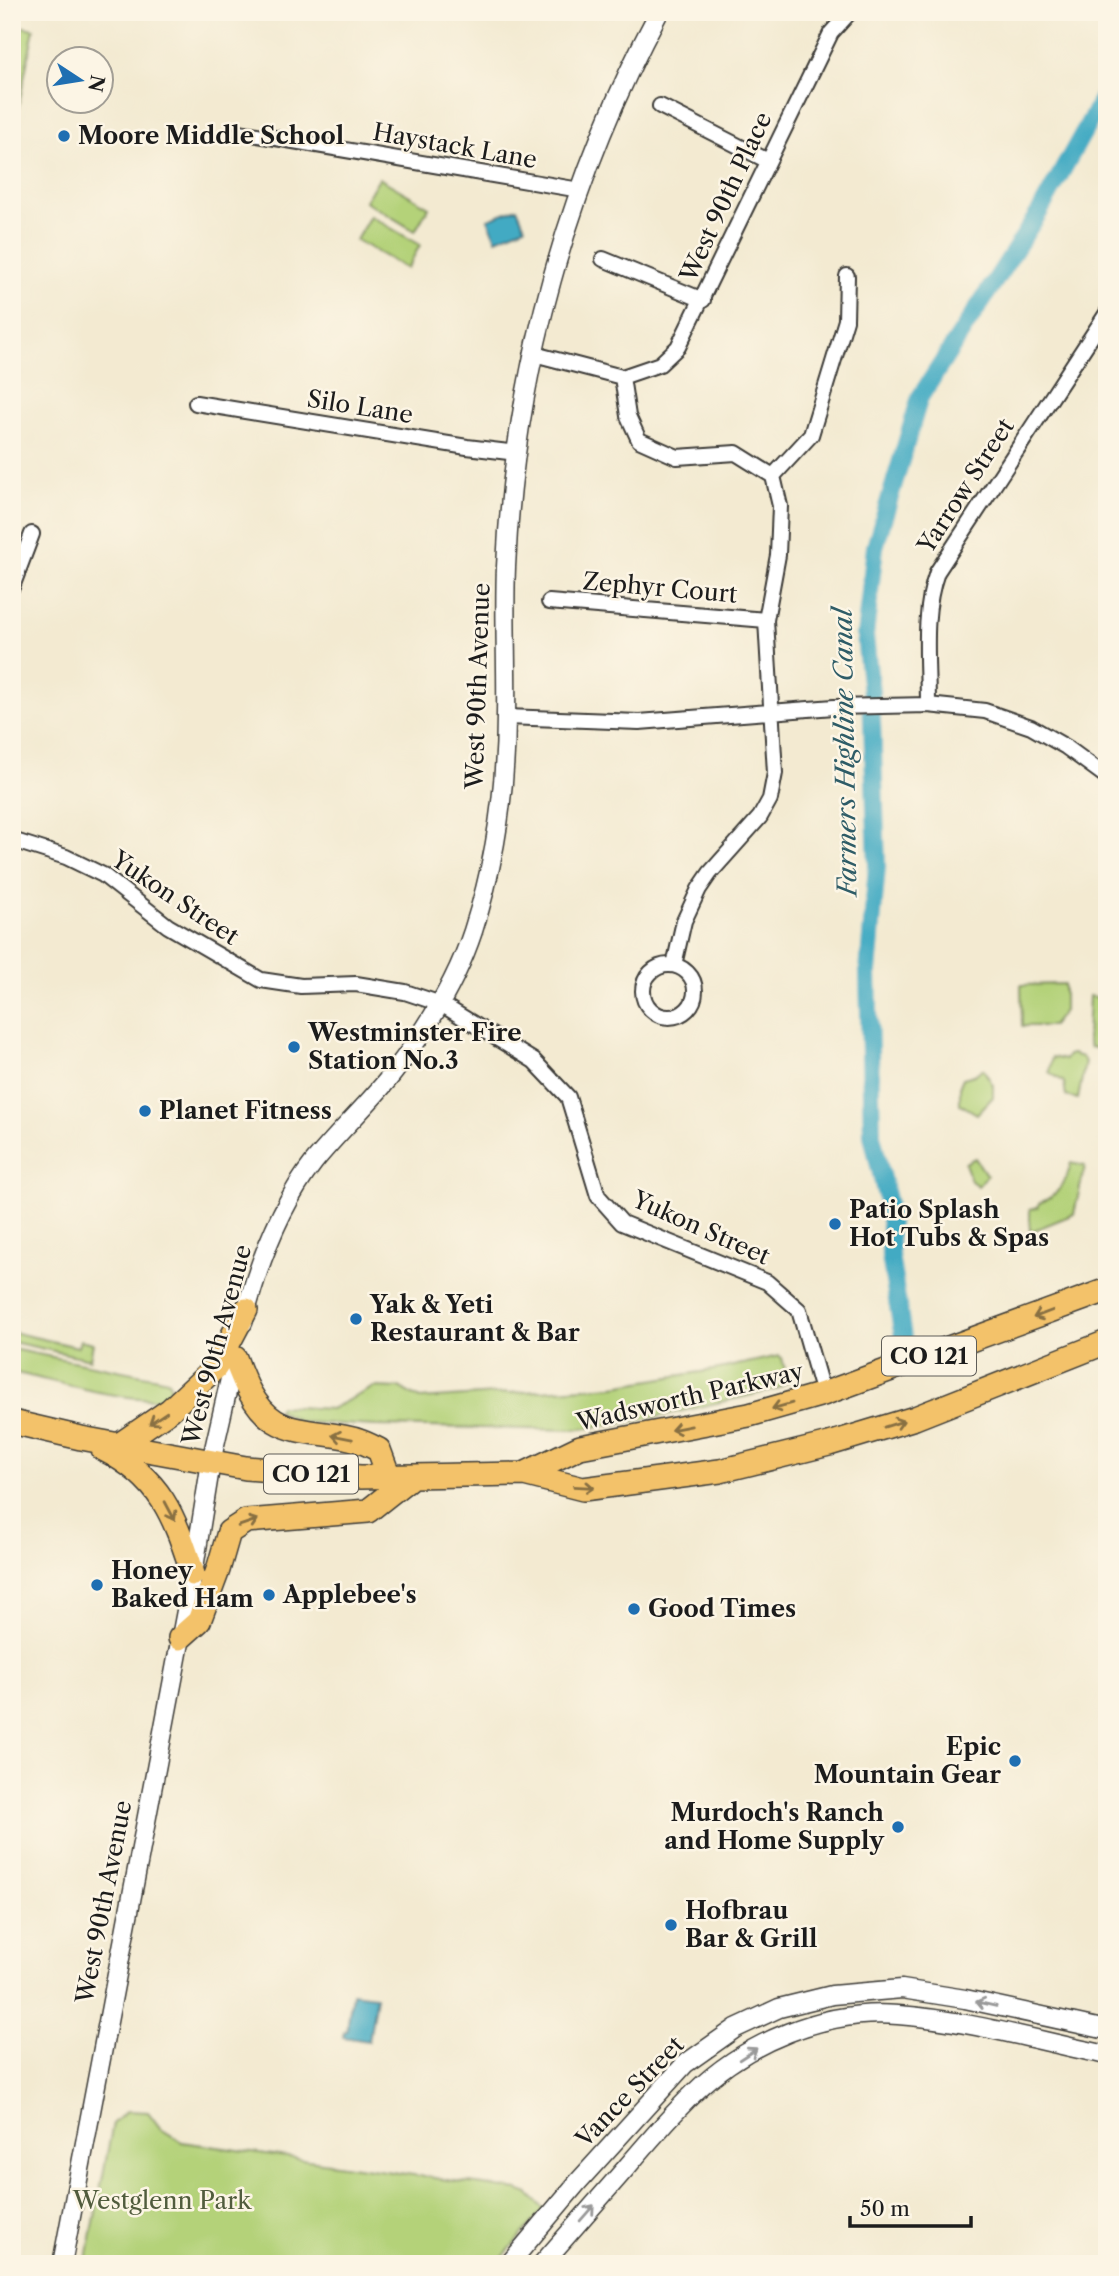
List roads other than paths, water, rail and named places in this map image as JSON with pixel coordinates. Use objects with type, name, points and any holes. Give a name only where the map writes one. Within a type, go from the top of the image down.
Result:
[{"type":"main road","name":"Wadsworth Parkway","points":[[524,1474],[580,1447],[748,1415],[823,1394],[1107,1290]]},
{"type":"main road","points":[[119,1445],[170,1410],[216,1367],[246,1310]]},
{"type":"main road","name":"Wadsworth Parkway","points":[[211,1462],[315,1474],[400,1477],[524,1474],[583,1489],[720,1471],[829,1444],[915,1418],[1106,1342]]},
{"type":"main road","points":[[180,1638],[200,1621],[229,1532],[246,1521],[368,1511],[400,1477],[379,1450],[358,1440],[293,1428],[276,1422],[264,1412],[246,1385],[235,1358]]},
{"type":"main road","name":"CO 121","points":[[12,1422],[211,1462]]},
{"type":"main road","points":[[81,1438],[127,1461],[160,1494],[178,1527],[193,1574]]},
{"type":"street","name":"West 90th Avenue","points":[[62,2264],[193,1574],[211,1462],[246,1310],[268,1245],[288,1201],[312,1164],[393,1074],[441,1004],[462,964],[484,894],[499,807],[506,717],[506,567],[517,453],[534,354],[548,294],[580,190],[619,94],[659,12]]},
{"type":"street","name":"West 90th Place","points":[[622,377],[660,364],[678,347],[831,33],[850,12]]},
{"type":"street","points":[[660,106],[768,161]]},
{"type":"street","name":"Haystack Lane","points":[[240,132],[580,190]]},
{"type":"street","points":[[603,259],[703,300]]},
{"type":"street","points":[[773,476],[811,435],[846,320],[847,276]]},
{"type":"street","name":"Yarrow Street","points":[[928,705],[928,612],[930,592],[937,572],[1107,313]]},
{"type":"street","points":[[534,354],[622,377],[628,416],[639,440],[677,457],[736,453],[773,476],[780,506],[778,555],[766,620],[775,773],[770,799],[760,817],[699,889],[684,921],[674,965]]},
{"type":"street","name":"Silo Lane","points":[[196,403],[517,453]]},
{"type":"street","points":[[12,587],[32,534]]},
{"type":"street","name":"Zephyr Court","points":[[549,602],[766,620]]},
{"type":"street","points":[[506,717],[639,722],[855,705],[928,705],[985,711],[1031,727],[1066,747],[1107,777]]},
{"type":"street","name":"Yukon Street","points":[[12,840],[66,857],[103,875],[169,926],[261,980],[301,986],[356,984],[405,992],[441,1004],[534,1061],[568,1097],[598,1196],[621,1223],[767,1282],[799,1310],[823,1394]]},
{"type":"street","name":"Vance Street","points":[[509,2264],[685,2064],[736,2028],[779,2008],[831,1994],[902,1989],[942,1994],[1107,2030]]},
{"type":"street","name":"Vance Street","points":[[542,2264],[696,2091],[760,2046],[813,2024],[843,2018],[896,2015],[970,2026],[1107,2054]]},
{"type":"water","points":[[517,208],[525,227],[496,239],[488,219]]},
{"type":"water","points":[[352,1993],[376,1996],[369,2041],[343,2037],[347,2031]]},
{"type":"waterway","name":"Farmers Highline Canal","points":[[904,1344],[890,1255],[890,1213],[872,1135],[868,972],[877,866],[871,692],[865,636],[875,547],[920,397],[1040,211],[1107,90]]},
{"type":"place","name":"Moore Middle School","points":[[64,136]]},
{"type":"place","name":"Westminster Fire Station No.3","points":[[294,1047]]},
{"type":"place","name":"Planet Fitness","points":[[145,1111]]},
{"type":"place","name":"Patio Splash Hot Tubs & Spas","points":[[835,1224]]},
{"type":"place","name":"Yak & Yeti Restaurant & Bar","points":[[356,1319]]},
{"type":"place","name":"Honey Baked Ham","points":[[97,1585]]},
{"type":"place","name":"Applebee's","points":[[269,1595]]},
{"type":"place","name":"Good Times","points":[[634,1609]]},
{"type":"place","name":"Epic Mountain Gear","points":[[1015,1761]]},
{"type":"place","name":"Murdoch's Ranch and Home Supply","points":[[898,1827]]},
{"type":"place","name":"Hofbrau Bar & Grill","points":[[671,1925]]},
{"type":"park label","name":"Westglenn Park","points":[[162,2201]]}]
